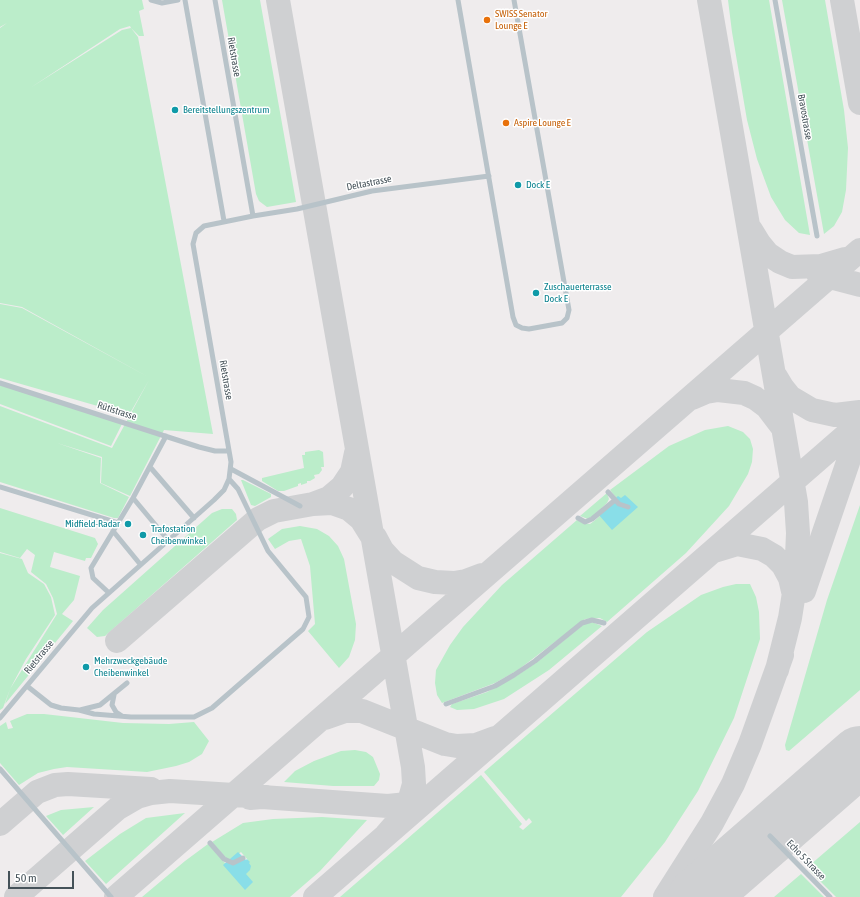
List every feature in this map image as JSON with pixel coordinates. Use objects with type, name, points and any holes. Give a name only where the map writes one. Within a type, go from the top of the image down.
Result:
[{"type":"lane","points":[[151,0],[162,3],[178,0]]},
{"type":"lane","points":[[185,0],[224,221]]},
{"type":"lane","name":"Rietstrasse","points":[[0,718],[73,630],[108,592],[219,496],[229,479],[231,469],[229,451],[193,244],[194,238],[199,229],[210,224],[253,216],[215,0]]},
{"type":"lane","points":[[458,0],[516,325],[529,329],[562,323],[569,314],[514,0]]},
{"type":"lane","name":"Bravostrasse","points":[[775,0],[817,236]]},
{"type":"lane","name":"Deltastrasse","points":[[253,216],[297,209],[372,191],[489,176]]},
{"type":"lane","name":"Rütistrasse","points":[[0,383],[215,451],[229,451]]},
{"type":"lane","points":[[108,592],[93,578],[91,570],[133,498],[166,436]]},
{"type":"lane","points":[[150,467],[194,518]]},
{"type":"lane","points":[[231,469],[300,506]]},
{"type":"lane","points":[[27,686],[51,705],[94,714],[122,717],[183,718],[203,714],[212,708],[306,625],[310,612],[306,597],[268,551],[238,489],[229,479]]},
{"type":"lane","points":[[0,487],[118,523]]},
{"type":"lane","points":[[608,492],[619,504],[628,507]]},
{"type":"lane","points":[[133,498],[168,540]]},
{"type":"lane","points":[[578,518],[585,522],[592,519],[615,500]]},
{"type":"lane","points":[[113,531],[140,564]]},
{"type":"lane","points":[[446,704],[488,689],[514,675],[535,661],[582,623],[592,620],[604,623]]},
{"type":"lane","points":[[79,710],[100,705],[127,683]]},
{"type":"lane","points":[[116,692],[113,697],[112,705],[116,712],[122,717]]},
{"type":"lane","points":[[0,769],[112,897]]},
{"type":"lane","name":"Echo 5 Strasse","points":[[770,836],[830,897]]},
{"type":"lane","points":[[210,843],[224,859],[233,862],[242,858]]},
{"type":"green space","points":[[0,0],[142,0],[144,9],[139,11],[144,36],[139,36],[131,28],[138,37],[213,434],[164,430],[130,496],[101,483],[102,457],[57,443],[101,458],[100,483],[129,497],[118,518],[0,482],[0,406],[112,448],[149,380],[129,415],[0,378],[0,304],[22,308],[150,378],[22,307],[0,303],[0,28],[7,23],[0,27]],"holes":[[[130,26],[131,28],[122,30],[30,88],[120,29]]]},
{"type":"green space","points":[[222,0],[260,0],[296,202],[267,207],[259,201],[256,194]]},
{"type":"green space","points":[[728,0],[769,0],[810,235],[799,233],[785,220],[771,197],[757,159],[747,120]]},
{"type":"green space","points":[[782,0],[825,0],[844,110],[848,148],[846,190],[842,212],[834,226],[824,234]]},
{"type":"green space","points":[[0,385],[122,424],[111,446],[0,404]]},
{"type":"green space","points":[[728,426],[743,432],[750,439],[753,449],[752,462],[748,474],[729,506],[686,553],[607,622],[600,618],[585,619],[518,670],[495,683],[442,703],[437,695],[435,683],[436,670],[450,645],[463,627],[502,585],[577,520],[590,524],[594,521],[618,500],[610,490],[669,446],[705,430]]},
{"type":"green space","points":[[319,450],[323,452],[324,467],[321,467],[322,470],[319,474],[314,475],[315,478],[307,481],[307,483],[301,485],[301,483],[298,484],[298,486],[284,491],[278,491],[262,481],[262,478],[304,468],[302,455],[305,455],[305,452]]},
{"type":"green space","points":[[241,480],[271,494],[271,497],[255,506],[251,505]]},
{"type":"green space","points":[[607,493],[609,499],[607,503],[593,516],[588,519],[580,516]]},
{"type":"green space","points":[[860,505],[860,690],[789,751],[786,750],[785,745],[827,600]]},
{"type":"green space","points":[[0,508],[95,538],[98,544],[91,558],[86,558],[85,561],[54,552],[50,567],[80,576],[74,600],[62,614],[73,621],[5,704],[10,689],[57,614],[53,598],[46,584],[31,572],[35,555],[27,549],[20,558],[0,552]]},
{"type":"green space","points":[[222,509],[232,509],[236,514],[237,520],[105,636],[97,637],[87,628],[103,610],[212,513]]},
{"type":"green space","points":[[300,526],[317,529],[329,536],[338,546],[344,559],[356,624],[355,640],[349,657],[339,668],[308,631],[315,624],[310,566],[301,539],[289,541],[275,549],[268,539],[282,529]]},
{"type":"green space","points":[[0,553],[22,559],[28,573],[44,584],[51,597],[55,615],[26,659],[10,689],[3,708],[0,710]]},
{"type":"green space","points":[[736,584],[750,584],[756,597],[759,612],[760,639],[734,718],[698,791],[665,842],[621,897],[340,897],[481,775],[522,824],[519,827],[523,830],[532,822],[529,818],[526,821],[484,772],[647,632],[701,595]]},
{"type":"green space","points":[[592,622],[602,626],[549,670],[504,699],[474,709],[457,710],[450,707],[452,704],[487,692],[513,678],[540,660],[585,623]]},
{"type":"green space","points":[[27,714],[44,714],[123,723],[169,724],[194,722],[209,741],[202,754],[189,762],[176,766],[147,772],[67,767],[38,773],[19,785],[0,763],[0,726],[6,722],[8,729],[13,728],[10,721]]},
{"type":"green space","points":[[355,750],[366,752],[373,757],[380,774],[379,780],[374,786],[333,786],[284,782],[295,771],[314,761],[341,751]]},
{"type":"green space","points":[[94,807],[63,835],[46,816],[61,810]]},
{"type":"green space","points":[[185,813],[106,884],[85,861],[120,834],[146,818]]},
{"type":"green space","points":[[322,817],[367,820],[320,871],[290,897],[142,897],[208,844],[225,863],[243,864],[248,860],[241,852],[232,859],[227,859],[212,842],[243,823],[273,819]]},
{"type":"green space","points":[[860,822],[860,897],[836,897],[810,871],[810,865]]},
{"type":"green space","points":[[801,874],[824,897],[774,897]]},
{"type":"water","points":[[625,495],[638,507],[612,530],[598,514],[618,496],[621,498]]},
{"type":"water","points":[[238,852],[250,862],[249,863],[251,866],[250,870],[246,874],[253,882],[245,890],[223,865]]},
{"type":"taxiway","points":[[278,0],[413,767],[414,784],[409,802],[400,819],[386,835]]},
{"type":"taxiway","points":[[709,0],[796,502],[798,533],[796,580],[790,618],[777,670]]},
{"type":"taxiway","points":[[842,0],[860,103]]},
{"type":"taxiway","points":[[751,230],[768,254],[780,262],[792,267],[821,266],[845,259]]},
{"type":"taxiway","points":[[116,897],[860,250]]},
{"type":"taxiway","points":[[818,274],[860,285]]},
{"type":"taxiway","points":[[776,377],[790,397],[812,410],[835,415],[860,412]]},
{"type":"taxiway","points":[[692,398],[706,392],[718,390],[744,393],[755,398],[767,407],[783,428]]},
{"type":"taxiway","points":[[315,897],[860,423]]},
{"type":"taxiway","points":[[804,591],[860,427]]},
{"type":"taxiway","points":[[356,453],[352,472],[342,487],[329,498],[313,504],[332,503],[349,509],[361,519],[371,535]]},
{"type":"taxiway","points":[[117,641],[258,519],[274,511],[313,504]]},
{"type":"taxiway","points":[[375,537],[382,550],[393,562],[418,578],[435,582],[454,583],[466,581],[482,575]]},
{"type":"taxiway","points":[[714,551],[737,544],[762,549],[774,556],[783,565],[790,578],[793,591]]},
{"type":"taxiway","points":[[665,897],[712,823],[733,784],[750,744],[782,655]]},
{"type":"taxiway","points":[[325,718],[345,711],[362,711],[445,744],[457,746],[476,745],[495,738]]},
{"type":"taxiway","points":[[0,824],[37,792],[55,785],[68,784],[151,789]]},
{"type":"taxiway","points":[[16,897],[118,808],[137,797],[151,793],[170,791],[266,797]]},
{"type":"taxiway","points":[[250,798],[262,797],[388,806],[407,804],[420,800]]},
{"type":"runway","points":[[698,897],[860,756]]},
{"type":"place","name":"SWISS Senator Lounge E","points":[[487,20]]},
{"type":"place","name":"Bereitstellungszentrum","points":[[175,110]]},
{"type":"place","name":"Aspire Lounge E","points":[[506,123]]},
{"type":"place","name":"Dock E","points":[[518,185]]},
{"type":"place","name":"Zuschauerterrasse Dock E","points":[[536,293]]},
{"type":"place","name":"Midfield-Radar","points":[[128,524]]},
{"type":"place","name":"Trafostation Cheibenwinkel","points":[[143,535]]},
{"type":"place","name":"Mehrzweckgebäude Cheibenwinkel","points":[[86,667]]}]
